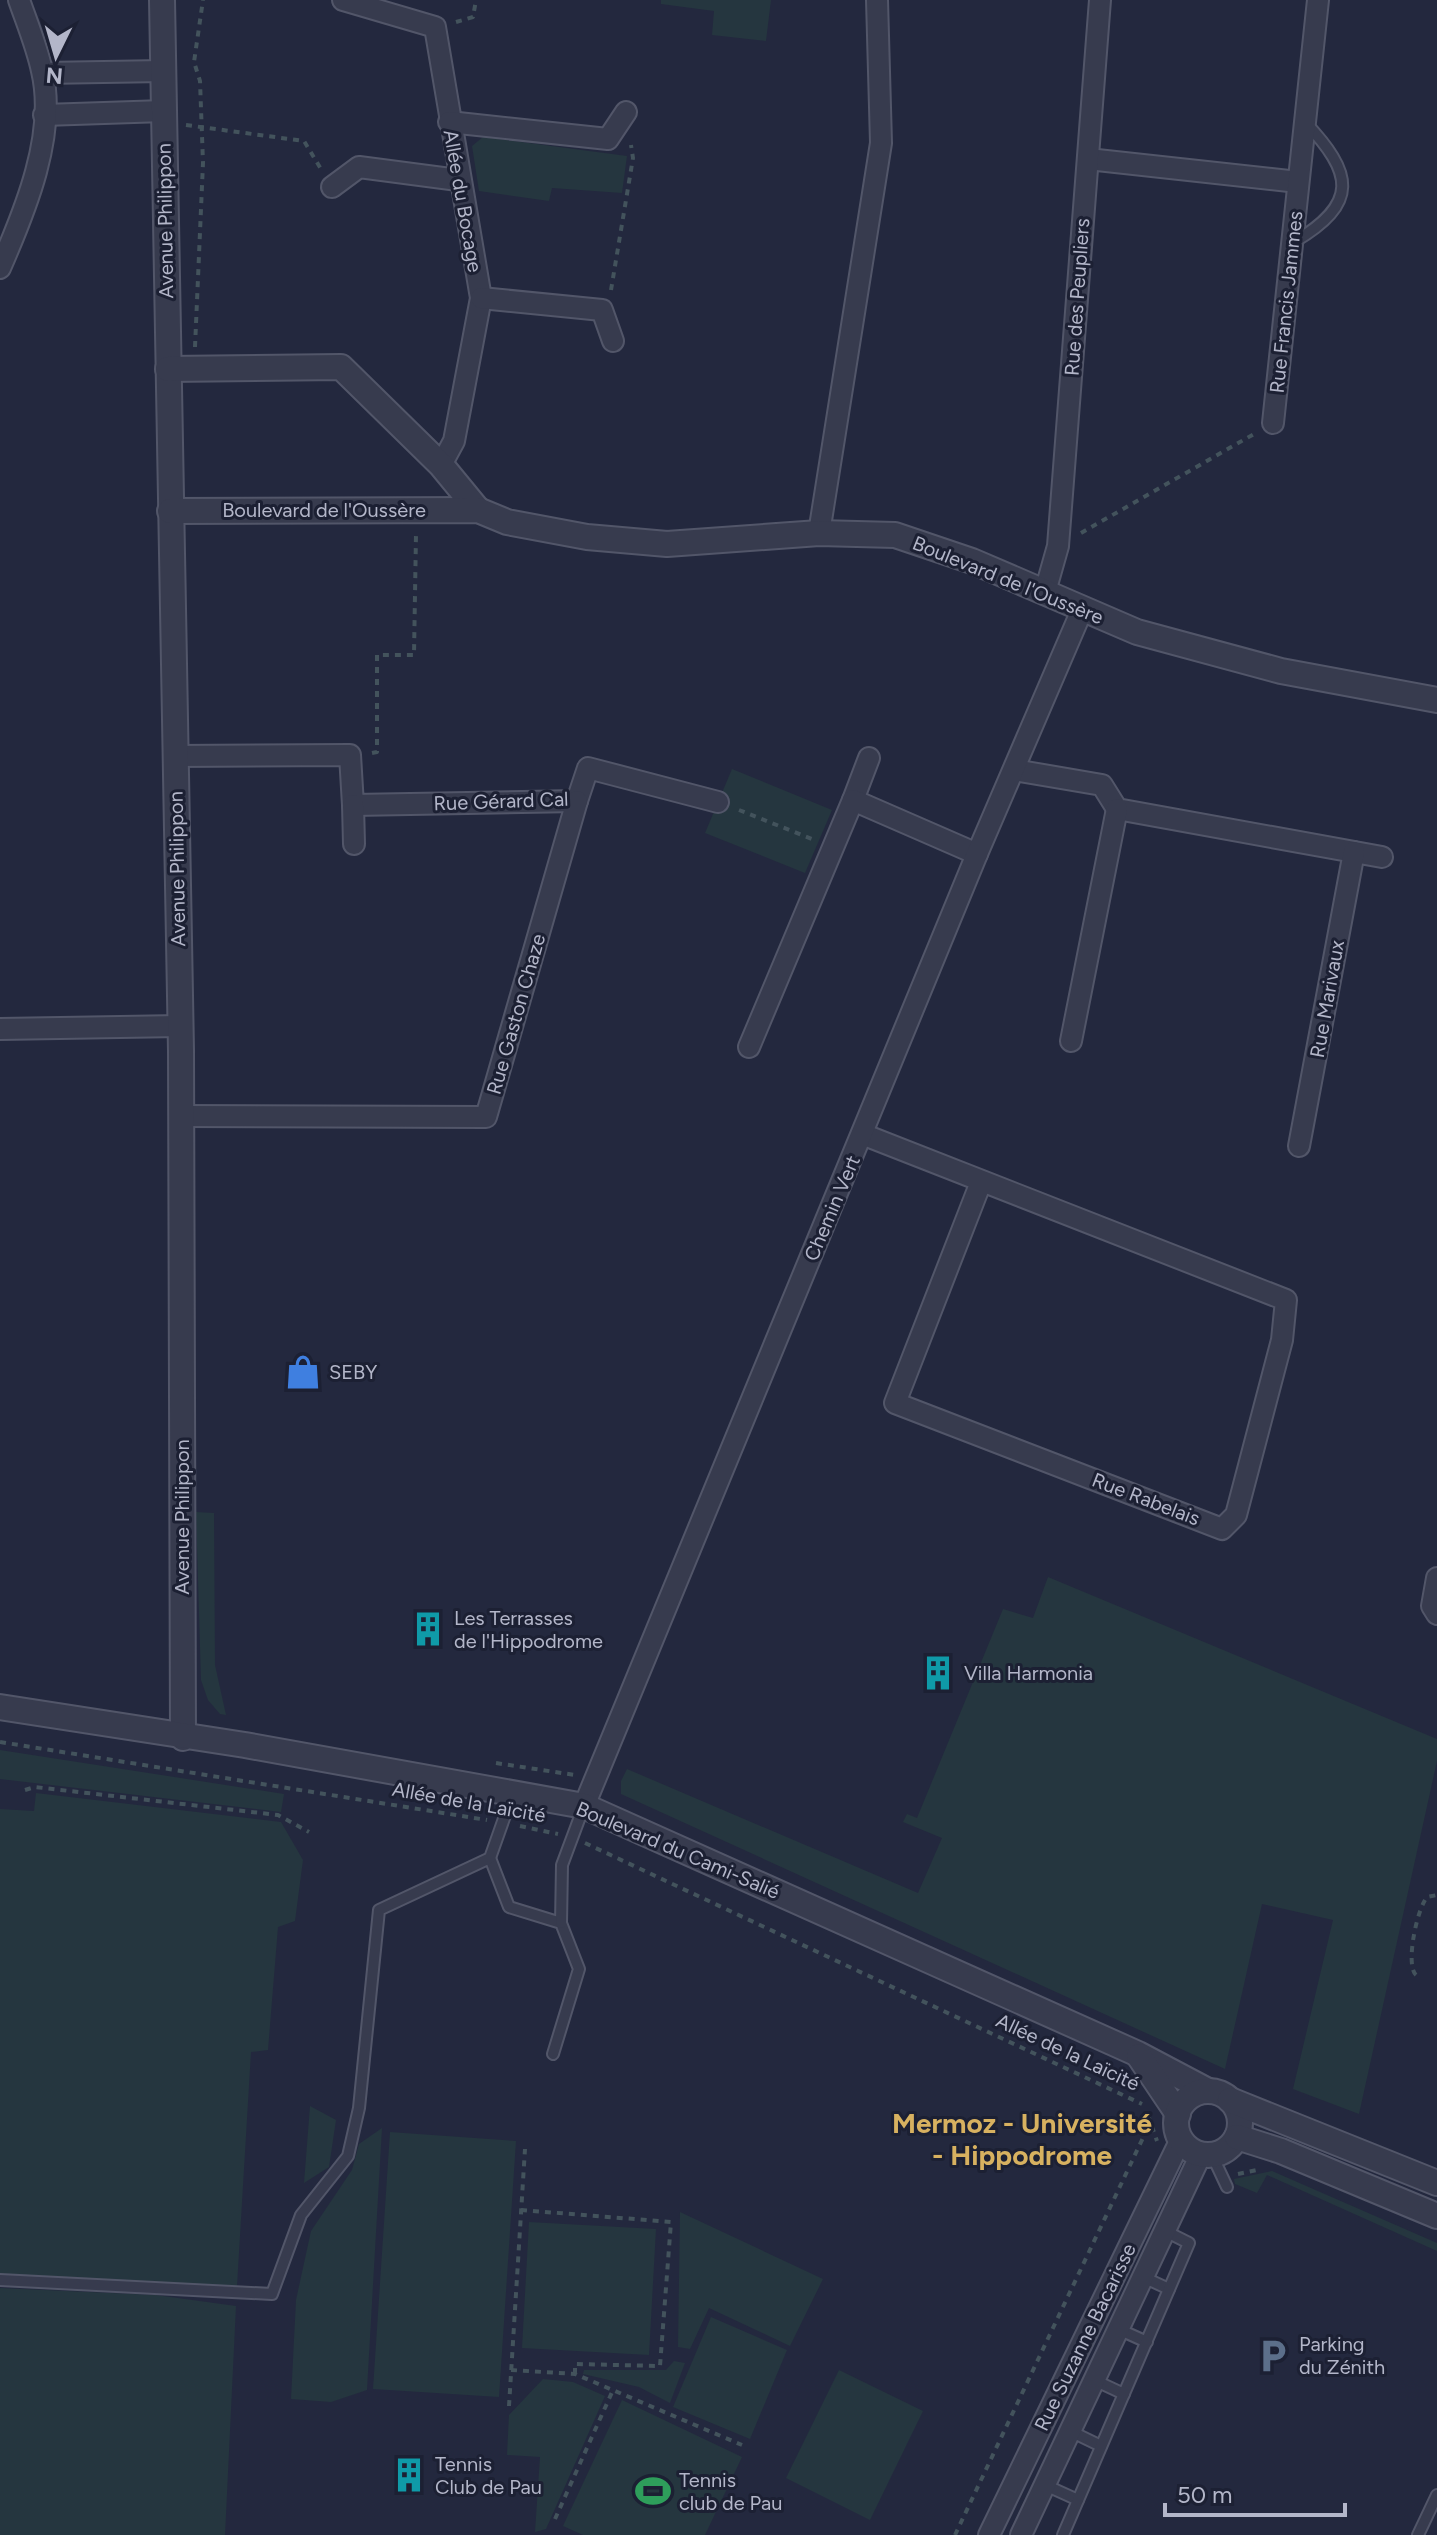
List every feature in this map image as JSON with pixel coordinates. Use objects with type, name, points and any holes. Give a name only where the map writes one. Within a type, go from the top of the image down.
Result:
[{"type":"street","points":[[0,268],[32,193],[44,115],[43,73],[19,0]]},
{"type":"street","name":"Avenue Philippon","points":[[162,0],[180,1026],[183,1738]]},
{"type":"street","points":[[343,0],[435,27]]},
{"type":"street","points":[[819,533],[881,143],[877,0]]},
{"type":"street","name":"Rue des Peupliers","points":[[1045,592],[1058,546],[1100,0]]},
{"type":"street","name":"Rue Francis Jammes","points":[[1273,423],[1318,0]]},
{"type":"street","name":"Allée du Bocage","points":[[435,27],[458,180],[481,298],[454,441],[441,465]]},
{"type":"street","points":[[43,73],[164,71]]},
{"type":"street","points":[[449,122],[608,139],[626,112]]},
{"type":"street","points":[[44,115],[164,116]]},
{"type":"street","name":"Rue Francis Jammes","points":[[1088,159],[1298,182]]},
{"type":"street","points":[[332,187],[359,167],[458,180]]},
{"type":"street","points":[[481,298],[602,310],[613,341]]},
{"type":"street","points":[[168,369],[341,367],[441,465],[478,510]]},
{"type":"street","name":"Boulevard de l'Oussère","points":[[170,511],[478,510],[507,522],[587,537],[667,544],[819,533],[895,535],[972,561],[1137,632],[1250,663],[1437,700]]},
{"type":"street","name":"Chemin Vert","points":[[584,1806],[977,854],[1082,610]]},
{"type":"street","points":[[174,756],[350,755],[354,844]]},
{"type":"street","points":[[749,1047],[869,758]]},
{"type":"street","name":"Rue Gérard Cal","points":[[353,805],[577,801],[588,768],[718,802]]},
{"type":"street","points":[[1014,770],[1102,785],[1117,809],[1071,1041]]},
{"type":"street","points":[[853,800],[977,854]]},
{"type":"street","name":"Rue Gaston Chaze","points":[[180,1116],[486,1117],[577,801]]},
{"type":"street","points":[[1117,809],[1382,857]]},
{"type":"street","name":"Rue Marivaux","points":[[1299,1146],[1354,852]]},
{"type":"street","points":[[0,1029],[180,1026]]},
{"type":"street","name":"Rue Rabelais","points":[[862,1134],[1286,1300],[1282,1340],[1236,1515],[1222,1529],[895,1403],[981,1182]]},
{"type":"street","points":[[1437,1578],[1432,1606],[1437,1614]]},
{"type":"street","name":"Boulevard du Cami-Salié","points":[[0,1707],[513,1791],[584,1806],[1138,2054],[1219,2096],[1437,2183]]},
{"type":"street","points":[[1138,2054],[1178,2114],[1181,2139],[1206,2155],[1222,2152],[1237,2137],[1240,2118],[1219,2096],[1189,2098],[1178,2114]]},
{"type":"street","points":[[1237,2137],[1281,2151],[1437,2216]]},
{"type":"street","name":"Rue Suzanne Bacarisse","points":[[989,2535],[1181,2139]]},
{"type":"street","name":"Rue Suzanne Bacarisse","points":[[1021,2535],[1165,2231],[1206,2155]]},
{"type":"lane","points":[[1292,243],[1333,213],[1340,197],[1340,165],[1334,152],[1305,122]]},
{"type":"lane","points":[[513,1791],[490,1858],[509,1907],[561,1923]]},
{"type":"lane","points":[[553,2054],[579,1969],[561,1923],[562,1865],[584,1806]]},
{"type":"lane","points":[[0,2280],[272,2294],[301,2215],[348,2156],[359,2108],[379,1910],[490,1858]]},
{"type":"lane","points":[[1206,2155],[1227,2187]]},
{"type":"lane","points":[[1063,2535],[1189,2243],[1165,2231]]},
{"type":"lane","points":[[1143,2277],[1169,2289]]},
{"type":"lane","points":[[1118,2329],[1147,2342]]},
{"type":"lane","points":[[1094,2380],[1124,2394]]},
{"type":"lane","points":[[1070,2431],[1101,2446]]},
{"type":"lane","points":[[1045,2485],[1078,2500]]},
{"type":"lane","points":[[1418,2535],[1437,2495]]},
{"type":"path","points":[[194,368],[199,293],[198,245],[203,218],[200,81],[194,62],[203,0]]},
{"type":"path","points":[[435,27],[473,17],[476,0]]},
{"type":"path","points":[[602,310],[609,297],[633,158],[626,112]]},
{"type":"path","points":[[164,116],[202,127],[304,141],[332,187]]},
{"type":"path","points":[[1058,546],[1273,423]]},
{"type":"path","points":[[350,755],[377,752],[377,655],[414,655],[417,510]]},
{"type":"path","points":[[718,802],[833,847]]},
{"type":"path","name":"Allée de la Laïcité","points":[[0,1742],[503,1823],[571,1837],[1144,2106],[1167,2170]]},
{"type":"path","points":[[25,1790],[35,1787],[278,1815],[309,1832]]},
{"type":"path","points":[[1416,1975],[1410,1965],[1420,1907],[1427,1897],[1437,1895]]},
{"type":"path","points":[[955,2535],[1150,2123]]},
{"type":"path","points":[[509,2406],[525,2149]]},
{"type":"path","points":[[521,2210],[671,2222],[660,2366],[575,2364],[575,2374]]},
{"type":"path","points":[[511,2370],[575,2374],[742,2445]]},
{"type":"path","points":[[555,2519],[613,2390]]},
{"type":"shaded area","points":[[661,0],[771,0],[766,41],[712,35],[714,11],[661,4]]},
{"type":"shaded area","points":[[483,137],[627,156],[622,193],[552,188],[549,201],[479,191],[472,146]]},
{"type":"shaded area","points":[[732,769],[832,810],[805,873],[705,833]]},
{"type":"shaded area","points":[[196,1512],[214,1513],[215,1665],[226,1715],[220,1714],[208,1700],[201,1680]]},
{"type":"shaded area","points":[[1048,1577],[1437,1739],[1437,1761],[1359,2114],[1293,2089],[1333,1920],[1262,1904],[1225,2069],[621,1794],[621,1781],[627,1769],[918,1893],[942,1838],[903,1822],[907,1814],[917,1818],[1003,1609],[1033,1618]]},
{"type":"shaded area","points":[[0,1750],[284,1794],[281,1812],[0,1779]]},
{"type":"shaded area","points":[[36,1793],[281,1822],[303,1860],[295,1921],[278,1927],[268,2050],[251,2052],[237,2286],[0,2275],[0,1809],[34,1811]]},
{"type":"shaded area","points":[[310,2106],[336,2120],[329,2167],[304,2183]]},
{"type":"shaded area","points":[[382,2128],[367,2390],[331,2402],[291,2399],[296,2300],[311,2231],[352,2170],[359,2144]]},
{"type":"shaded area","points":[[390,2132],[516,2141],[499,2397],[373,2389]]},
{"type":"shaded area","points":[[1272,2171],[1437,2243],[1437,2251],[1267,2175],[1257,2193],[1235,2184],[1234,2179]]},
{"type":"shaded area","points":[[680,2212],[823,2279],[790,2346],[709,2308],[690,2349],[678,2347]]},
{"type":"shaded area","points":[[529,2222],[656,2229],[649,2355],[522,2348]]},
{"type":"shaded area","points":[[0,2288],[156,2295],[236,2306],[225,2535],[0,2535]]},
{"type":"shaded area","name":"Tennis club de Pau","points":[[711,2317],[787,2350],[750,2439],[673,2407]]},
{"type":"shaded area","points":[[674,2361],[685,2363],[670,2403],[639,2387],[583,2374],[584,2370],[666,2370]]},
{"type":"shaded area","name":"Tennis club de Pau","points":[[839,2370],[923,2411],[870,2520],[786,2478]]},
{"type":"shaded area","points":[[543,2379],[573,2382],[605,2396],[546,2529],[535,2532],[540,2457],[507,2455],[509,2415]]},
{"type":"shaded area","name":"Tennis club de Pau","points":[[622,2400],[742,2457],[705,2535],[583,2535],[563,2526]]},
{"type":"place","name":"SEBY","points":[[303,1372]]},
{"type":"place","name":"Les Terrasses de l'Hippodrome","points":[[428,1629]]},
{"type":"place","name":"Villa Harmonia","points":[[938,1673]]},
{"type":"place","name":"Parking du Zénith","points":[[1273,2356]]},
{"type":"place","name":"Tennis Club de Pau","points":[[409,2475]]},
{"type":"place","name":"Tennis club de Pau","points":[[653,2491]]},
{"type":"district","name":"Mermoz - Université - Hippodrome","points":[[1022,2139]]}]
